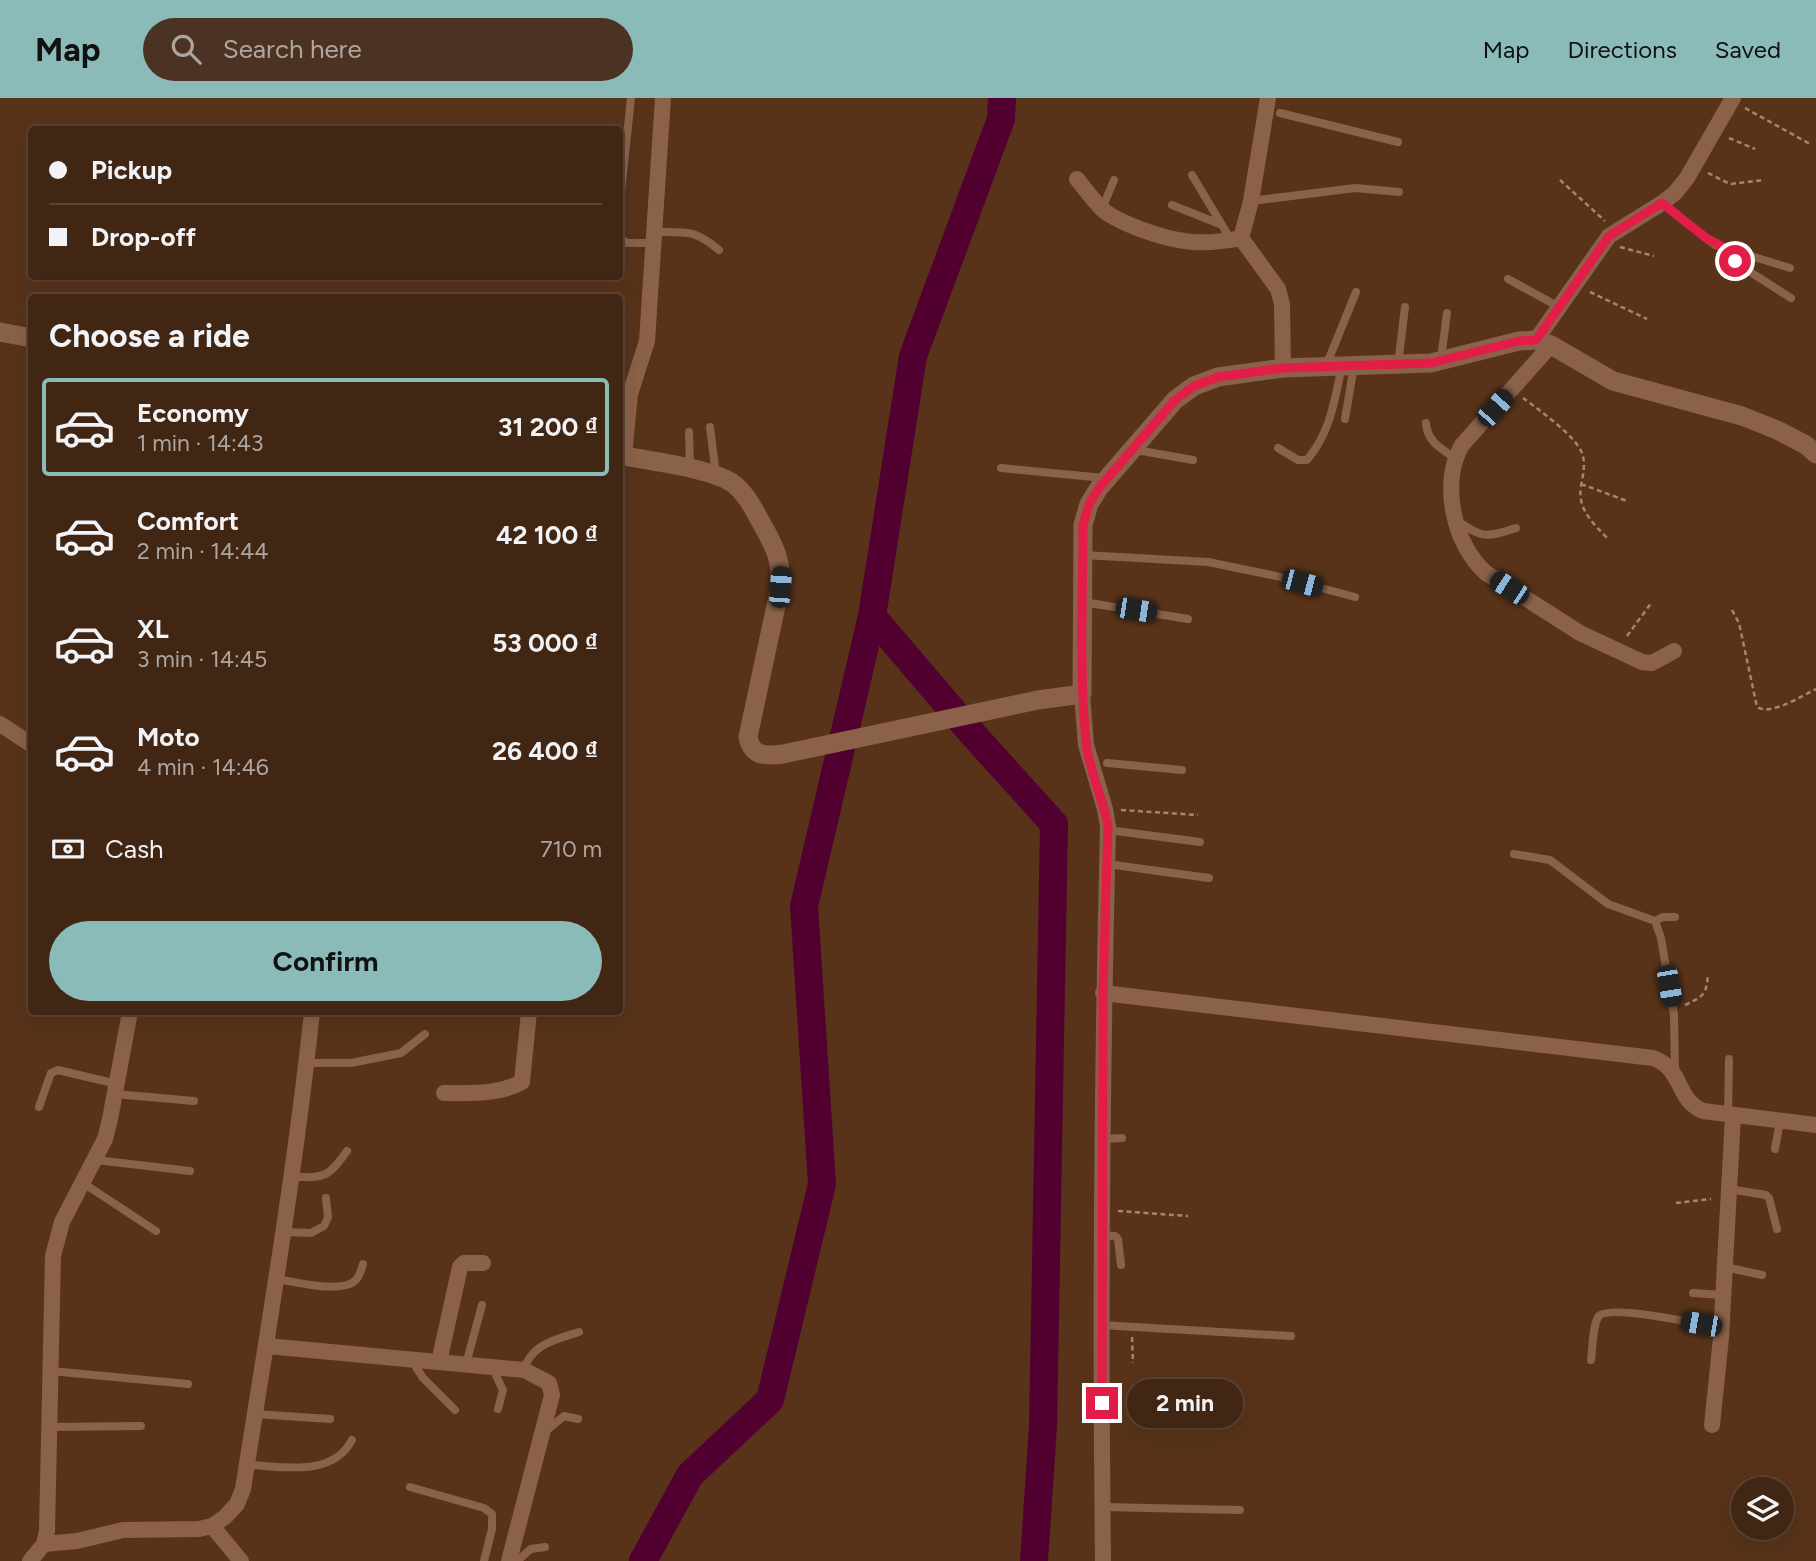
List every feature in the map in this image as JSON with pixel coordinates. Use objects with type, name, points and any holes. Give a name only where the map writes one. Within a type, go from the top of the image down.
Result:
[{"type":"main road","points":[[0,332],[28,337]]},
{"type":"main road","points":[[623,456],[716,475],[734,484],[747,497],[777,552],[781,569],[780,587],[748,737],[755,753],[764,756],[1038,700],[1082,694],[1083,525],[1089,504],[1107,478],[1175,400],[1194,386],[1218,377],[1283,368],[1440,362],[1519,341],[1544,342],[1613,381],[1741,416],[1813,445]]},
{"type":"street","points":[[623,448],[630,394],[647,341],[663,98]]},
{"type":"street","points":[[1674,651],[1652,663],[1642,662],[1580,634],[1486,573],[1475,564],[1468,552],[1455,519],[1451,469],[1462,445],[1511,390],[1544,342],[1559,307],[1611,235],[1675,193],[1732,99]]},
{"type":"street","points":[[1236,239],[1251,201],[1271,108]]},
{"type":"street","points":[[1077,179],[1102,209],[1124,223],[1162,238],[1184,243],[1217,243],[1236,239]]},
{"type":"street","points":[[1236,239],[1278,289],[1282,304],[1283,368]]},
{"type":"street","points":[[1082,694],[1092,762],[1108,830],[1103,993],[1101,1235],[1104,1561]]},
{"type":"street","points":[[0,724],[28,742]]},
{"type":"street","points":[[1103,993],[1653,1058],[1666,1062],[1675,1072],[1691,1106],[1703,1111],[1816,1125]]},
{"type":"street","points":[[30,1561],[44,1544],[47,1531],[53,1256],[62,1222],[96,1160],[108,1129],[129,1015]]},
{"type":"street","points":[[44,1544],[77,1541],[124,1530],[199,1529],[212,1526],[237,1504],[243,1489],[267,1346],[292,1177],[312,1015]]},
{"type":"street","points":[[444,1093],[488,1092],[510,1088],[522,1082],[529,1015]]},
{"type":"street","points":[[1712,1424],[1725,1267],[1731,1116]]},
{"type":"street","points":[[439,1362],[460,1267],[464,1263],[483,1263]]},
{"type":"street","points":[[267,1346],[524,1370],[549,1383],[552,1395],[509,1561]]},
{"type":"street","points":[[212,1526],[241,1561]]},
{"type":"lane","points":[[623,173],[631,98]]},
{"type":"lane","points":[[1271,108],[1398,142]]},
{"type":"lane","points":[[1192,175],[1222,225],[1236,239]]},
{"type":"lane","points":[[1102,209],[1114,180]]},
{"type":"lane","points":[[1251,201],[1355,188],[1399,192]]},
{"type":"lane","points":[[1662,203],[1706,238],[1727,249],[1790,268]]},
{"type":"lane","points":[[1172,205],[1222,225]]},
{"type":"lane","points":[[623,240],[627,243],[689,232],[702,236],[719,250]]},
{"type":"lane","points":[[1727,249],[1735,261],[1746,270],[1791,298]]},
{"type":"lane","points":[[1508,279],[1559,307]]},
{"type":"lane","points":[[1278,448],[1298,460],[1307,460],[1325,435],[1356,292]]},
{"type":"lane","points":[[1398,365],[1405,307]]},
{"type":"lane","points":[[1440,362],[1447,313]]},
{"type":"lane","points":[[1340,366],[1345,419]]},
{"type":"lane","points":[[1426,423],[1427,433],[1433,441],[1455,457]]},
{"type":"lane","points":[[710,427],[716,475]]},
{"type":"lane","points":[[689,432],[690,470]]},
{"type":"lane","points":[[1133,449],[1193,460]]},
{"type":"lane","points":[[1002,468],[1107,478]]},
{"type":"lane","points":[[1455,519],[1470,530],[1486,536],[1516,528]]},
{"type":"lane","points":[[1083,555],[1209,562],[1355,597]]},
{"type":"lane","points":[[1083,601],[1188,619]]},
{"type":"lane","points":[[1107,763],[1182,770]]},
{"type":"lane","points":[[1108,830],[1200,842]]},
{"type":"lane","points":[[1514,854],[1550,860],[1608,904],[1655,920],[1675,917]]},
{"type":"lane","points":[[1107,864],[1209,878]]},
{"type":"lane","points":[[1655,920],[1661,938],[1674,1010],[1675,1072]]},
{"type":"lane","points":[[307,1063],[351,1063],[401,1053],[425,1034]]},
{"type":"lane","points":[[1729,1059],[1731,1116]]},
{"type":"lane","points":[[38,1107],[51,1073],[58,1070],[116,1089],[194,1101]]},
{"type":"lane","points":[[1775,1149],[1780,1121]]},
{"type":"lane","points":[[1102,1139],[1122,1138]]},
{"type":"lane","points":[[292,1177],[327,1175],[346,1151]]},
{"type":"lane","points":[[96,1160],[190,1171]]},
{"type":"lane","points":[[83,1184],[156,1231]]},
{"type":"lane","points":[[1729,1193],[1769,1198],[1777,1229]]},
{"type":"lane","points":[[284,1232],[312,1233],[324,1226],[328,1217],[326,1198]]},
{"type":"lane","points":[[1101,1235],[1117,1237],[1121,1265]]},
{"type":"lane","points":[[276,1279],[337,1286],[352,1283],[359,1276],[363,1264]]},
{"type":"lane","points":[[1725,1267],[1762,1275]]},
{"type":"lane","points":[[1693,1293],[1723,1296]]},
{"type":"lane","points":[[466,1364],[482,1305]]},
{"type":"lane","points":[[1591,1360],[1595,1326],[1603,1312],[1650,1315],[1721,1328]]},
{"type":"lane","points":[[1101,1325],[1292,1336]]},
{"type":"lane","points":[[524,1370],[528,1357],[543,1345],[579,1332]]},
{"type":"lane","points":[[411,1359],[423,1378],[455,1410]]},
{"type":"lane","points":[[492,1367],[503,1390],[498,1409]]},
{"type":"lane","points":[[51,1371],[188,1384]]},
{"type":"lane","points":[[255,1414],[330,1419]]},
{"type":"lane","points":[[541,1436],[564,1416],[578,1419]]},
{"type":"lane","points":[[50,1427],[141,1426]]},
{"type":"lane","points":[[246,1465],[311,1467],[335,1460],[352,1440]]},
{"type":"lane","points":[[410,1487],[484,1508],[492,1514],[492,1529],[484,1561]]},
{"type":"lane","points":[[1103,1507],[1240,1510]]},
{"type":"lane","points":[[517,1561],[531,1549],[545,1547]]},
{"type":"path","points":[[1732,99],[1810,144]]},
{"type":"path","points":[[1714,130],[1755,149]]},
{"type":"path","points":[[1694,165],[1730,184],[1764,180]]},
{"type":"path","points":[[1560,180],[1628,250],[1654,256]]},
{"type":"path","points":[[1574,284],[1647,319]]},
{"type":"path","points":[[1511,390],[1541,411],[1575,443],[1581,453],[1584,469],[1580,495],[1586,515],[1609,540]]},
{"type":"path","points":[[1581,484],[1628,500]]},
{"type":"path","points":[[1616,650],[1652,602]]},
{"type":"path","points":[[1732,611],[1741,634],[1757,707],[1760,710],[1765,711],[1784,704],[1816,689]]},
{"type":"path","points":[[1105,809],[1198,815]]},
{"type":"path","points":[[1674,1010],[1703,996],[1708,975]]},
{"type":"path","points":[[1676,1203],[1729,1193]]},
{"type":"path","points":[[1117,1211],[1188,1216]]},
{"type":"path","points":[[1131,1327],[1133,1363]]},
{"type":"waterway","points":[[1002,98],[1001,119],[913,356],[872,616],[1054,824],[1043,1426],[1034,1561]]},
{"type":"waterway","points":[[643,1561],[690,1475],[770,1400],[822,1184],[804,906],[872,616]]},
{"type":"route","points":[[1102,1403],[1103,993],[1108,826],[1089,761],[1082,694],[1083,525],[1089,504],[1099,488],[1175,400],[1194,386],[1218,377],[1283,368],[1431,363],[1519,341],[1536,340],[1609,236],[1662,203],[1715,245],[1727,249],[1735,261]]}]
